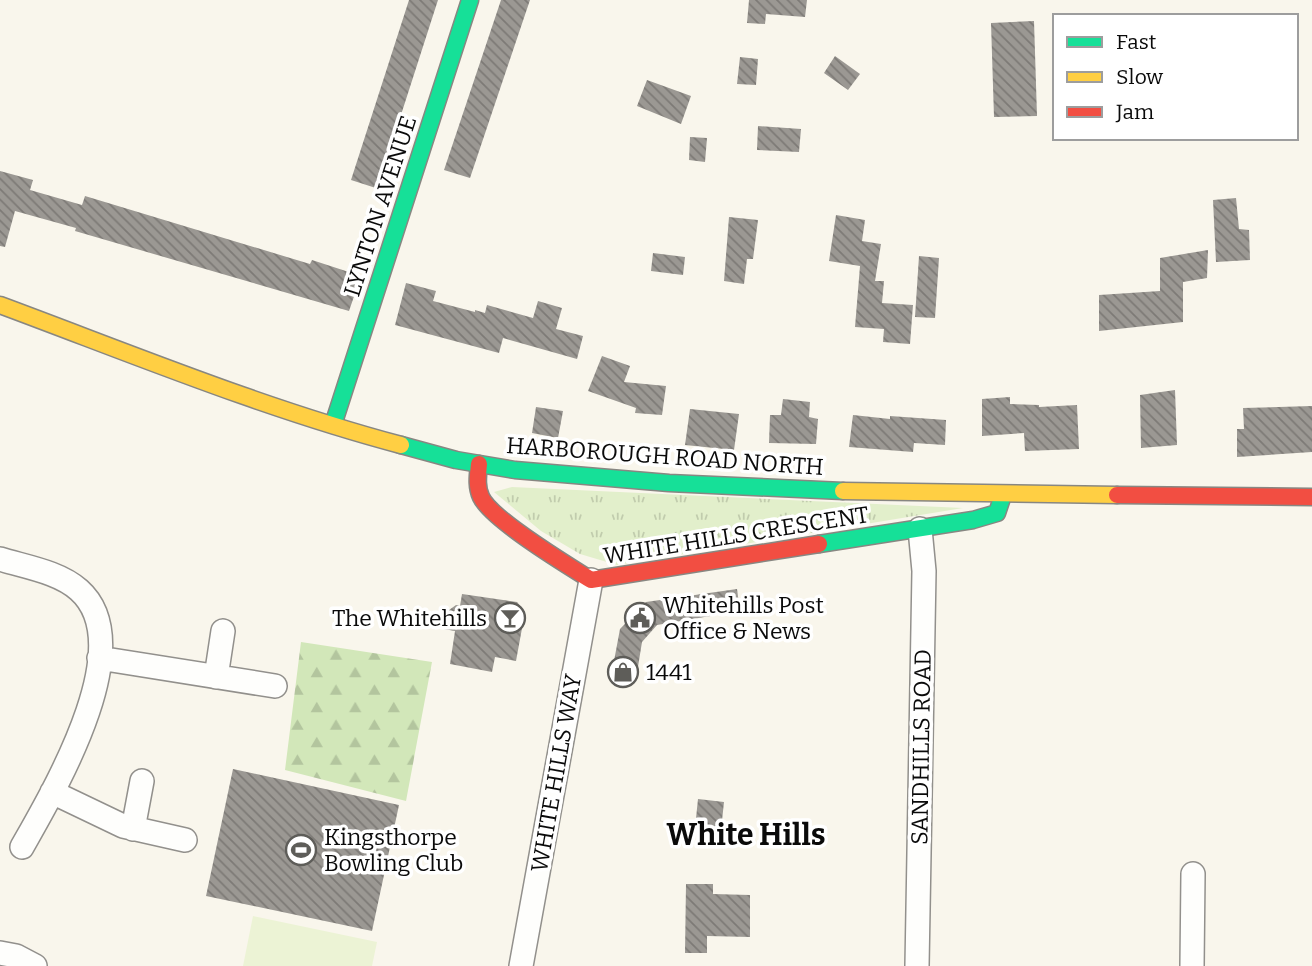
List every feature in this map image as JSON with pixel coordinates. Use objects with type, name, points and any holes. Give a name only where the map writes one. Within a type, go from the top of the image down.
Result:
[{"type":"main road","name":"LYNTON AVENUE","points":[[333,425],[470,0]]},
{"type":"main road","name":"HARBOROUGH ROAD NORTH","points":[[0,305],[213,384],[333,425],[419,451],[546,474],[669,484],[831,491],[1003,495],[1312,496]]},
{"type":"main road","name":"WHITE HILLS CRESCENT","points":[[479,464],[477,488],[482,502],[536,544],[591,580],[988,517],[997,513],[1003,495]]},
{"type":"street","name":"SANDHILLS ROAD","points":[[917,966],[924,572],[920,529]]},
{"type":"street","points":[[0,559],[51,575],[79,589],[91,603],[98,620],[100,641],[94,686],[83,726],[22,847]]},
{"type":"street","name":"WHITE HILLS WAY","points":[[521,966],[591,580]]},
{"type":"street","points":[[216,677],[223,631]]},
{"type":"street","points":[[99,658],[275,686]]},
{"type":"street","points":[[133,829],[142,781]]},
{"type":"street","points":[[52,792],[113,822],[133,829],[185,839]]},
{"type":"street","points":[[1192,966],[1194,874]]},
{"type":"street","points":[[0,953],[16,956],[35,966]]},
{"type":"green space","points":[[512,487],[963,508],[617,565],[580,554],[541,531],[494,492]]},
{"type":"green space","points":[[301,642],[432,662],[406,801],[285,770]]},
{"type":"green space","points":[[253,916],[377,942],[372,966],[243,966]]},
{"type":"building","points":[[409,0],[438,0],[390,149],[395,151],[382,190],[351,180]]},
{"type":"building","points":[[501,0],[530,0],[470,178],[444,170]]},
{"type":"building","points":[[749,0],[807,0],[805,17],[766,14],[765,24],[747,23]]},
{"type":"building","points":[[1034,21],[1037,116],[994,117],[991,23]]},
{"type":"building","points":[[835,56],[860,74],[848,90],[824,73]]},
{"type":"building","points":[[740,57],[758,59],[756,85],[737,84]]},
{"type":"building","points":[[647,80],[691,96],[681,124],[637,106]]},
{"type":"building","points":[[758,126],[801,129],[799,152],[757,150]]},
{"type":"building","points":[[690,137],[707,138],[705,162],[689,160]]},
{"type":"building","points":[[0,171],[33,180],[30,190],[82,205],[85,196],[310,264],[312,260],[361,276],[349,311],[15,211],[5,247],[0,246]]},
{"type":"building","points":[[1236,198],[1239,229],[1249,230],[1250,260],[1216,262],[1213,200]]},
{"type":"building","points":[[836,215],[865,220],[862,241],[881,244],[875,281],[884,281],[882,303],[913,305],[910,344],[883,342],[884,329],[855,327],[860,266],[829,261]]},
{"type":"building","points":[[729,217],[758,220],[753,259],[747,259],[744,284],[724,281]]},
{"type":"building","points":[[1208,250],[1207,278],[1183,282],[1183,322],[1099,331],[1099,295],[1160,291],[1160,258]]},
{"type":"building","points":[[653,253],[685,257],[683,275],[651,271]]},
{"type":"building","points":[[919,256],[939,258],[935,318],[915,317]]},
{"type":"building","points":[[406,283],[436,291],[433,301],[475,312],[485,313],[487,305],[533,318],[538,301],[562,308],[556,329],[583,336],[577,359],[503,338],[499,353],[395,325]]},
{"type":"building","points":[[602,356],[630,366],[624,382],[666,386],[662,415],[635,413],[636,408],[588,391]]},
{"type":"building","points":[[1175,390],[1177,445],[1141,448],[1140,395]]},
{"type":"building","points":[[1010,397],[1010,404],[1039,407],[1077,405],[1079,449],[1025,451],[1024,433],[982,436],[982,399]]},
{"type":"building","points":[[783,399],[810,402],[809,417],[818,419],[816,444],[769,443],[770,415],[781,415]]},
{"type":"building","points":[[1312,406],[1312,452],[1237,457],[1237,429],[1244,429],[1243,408]]},
{"type":"building","points":[[536,407],[563,411],[558,438],[532,433]]},
{"type":"building","points":[[690,409],[739,414],[734,450],[685,445]]},
{"type":"building","points":[[853,415],[946,420],[945,445],[914,443],[913,452],[849,447]]},
{"type":"building","points":[[737,589],[740,611],[657,625],[642,642],[636,679],[611,677],[620,629],[646,602]]},
{"type":"building","points":[[462,594],[517,602],[525,612],[516,661],[495,657],[492,672],[450,664],[455,631],[427,626],[456,605],[460,606]]},
{"type":"building","points":[[233,769],[399,805],[372,931],[206,896]]},
{"type":"building","points":[[698,799],[724,802],[721,830],[695,828]]},
{"type":"building","points":[[686,884],[713,884],[713,894],[750,895],[750,937],[707,936],[707,953],[685,953]]},
{"type":"traffic: fast","points":[[333,425],[470,0]]},
{"type":"traffic: fast","points":[[401,445],[456,460],[515,470],[669,483],[843,491]]},
{"type":"traffic: fast","points":[[819,544],[973,520],[997,513],[1003,495]]},
{"type":"traffic: slow","points":[[0,305],[249,398],[401,445]]},
{"type":"traffic: slow","points":[[843,491],[1117,495]]},
{"type":"traffic: jam","points":[[479,464],[478,489],[488,506],[531,541],[591,580],[819,544]]},
{"type":"traffic: jam","points":[[1117,495],[1312,497]]},
{"type":"place","name":"The Whitehills","points":[[510,618]]},
{"type":"place","name":"Whitehills Post Office & News","points":[[640,618]]},
{"type":"place","name":"1441","points":[[623,672]]},
{"type":"place","name":"Kingsthorpe Bowling Club","points":[[301,850]]},
{"type":"district","name":"White Hills","points":[[746,835]]}]
